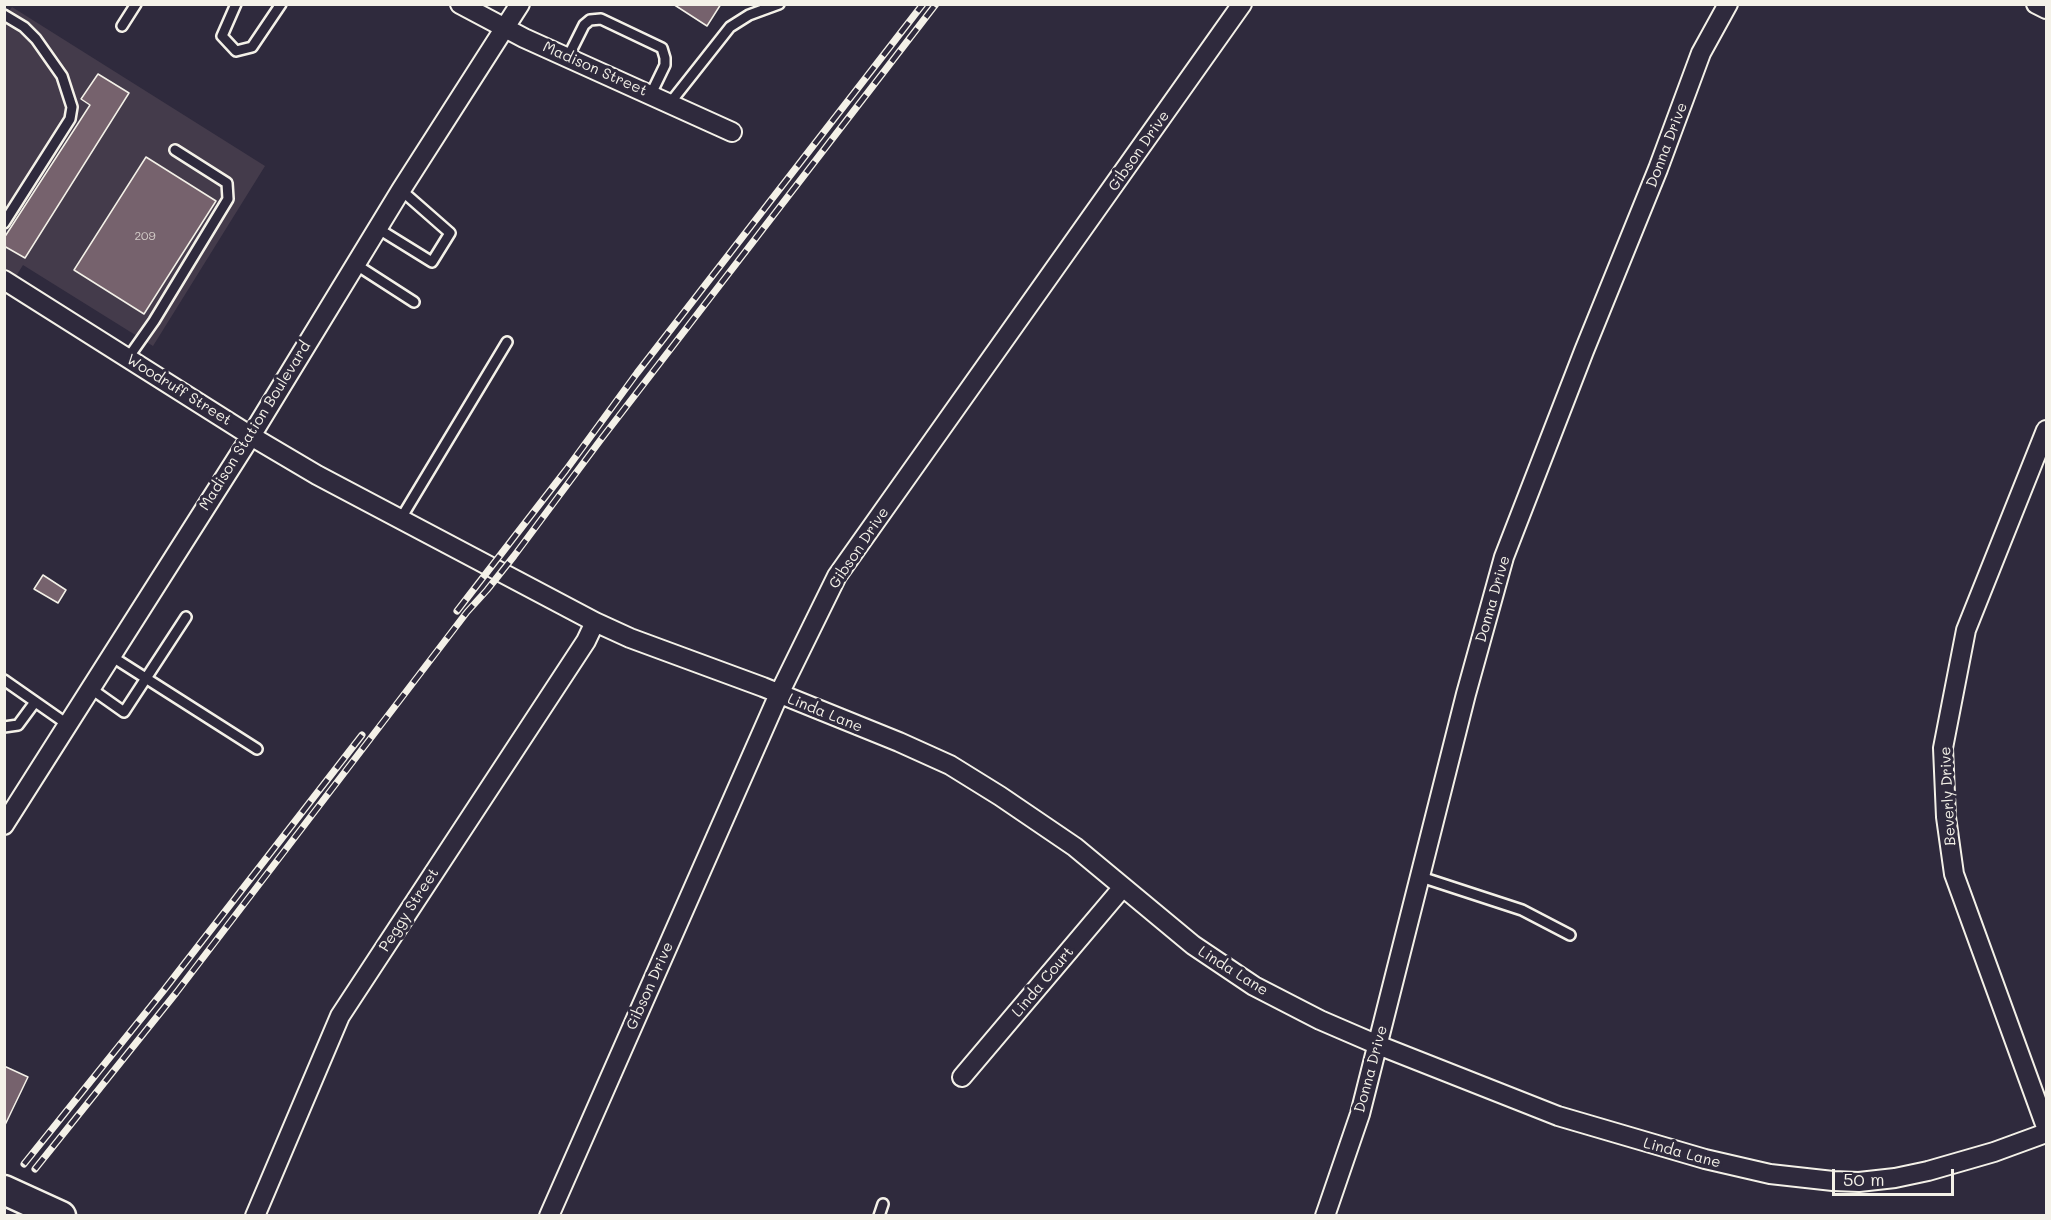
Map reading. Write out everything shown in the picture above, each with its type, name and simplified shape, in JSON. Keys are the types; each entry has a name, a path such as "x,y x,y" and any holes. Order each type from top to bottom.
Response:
{"main road":[{"path":"4,1190 61,1215"}],"street":[{"name":"Madison Street","path":"460,4 505,28 732,132"},
{"name":"Madison Station Boulevard","path":"4,825 251,436 377,228 520,4"},
{"name":"Gibson Drive","path":"549,1215 779,694 837,576 1242,4"},
{"name":"Donna Drive","path":"1325,1215 1360,1114 1466,694 1504,557 1658,169 1701,53 1728,4"},
{"path":"2037,4 2046,9"},
{"name":"Woodruff Street","path":"4,280 251,436 400,520 483,563"},
{"name":"Beverly Drive","path":"2046,430 1966,630 1943,748 1946,817 1954,874 2046,1127"},
{"name":"Linda Lane","path":"483,563 630,638 779,694 950,765 1047,826 1193,945 1254,986 1320,1020 1378,1045 1558,1116 1704,1159 1770,1174 1859,1182 1928,1171 1994,1152 2046,1133"},
{"name":"Peggy Street","path":"255,1215 340,1017 586,641 595,622"},
{"name":"Linda Court","path":"962,1077 1123,887"}],"lane":[{"path":"122,26 136,4"},
{"path":"236,4 222,36 236,51 252,47 281,4"},
{"path":"670,103 730,27 749,15 779,4"},
{"path":"4,15 24,27 36,39 62,76 72,107 70,119 4,223"},
{"path":"568,57 584,25 590,20 600,19 662,48 665,65 651,94"},
{"path":"128,358 154,321 228,200 227,183 175,150"},
{"path":"377,228 432,262 450,232 401,190"},
{"path":"355,264 414,302"},
{"path":"400,520 507,342"},
{"path":"90,688 124,712 186,617"},
{"path":"111,656 257,749"},
{"path":"4,680 67,724"},
{"path":"4,727 18,725 35,702"},
{"path":"1421,877 1522,910 1570,935"},
{"path":"879,1215 883,1204"}],"shaded area":[{"path":"12,7 265,166 153,346 23,265 5,294 4,19"}],"building":[{"path":"673,4 721,4 707,26"},
{"path":"98,74 129,93 25,258 4,246 4,238 90,105 81,99"},
{"path":"146,157 216,201 144,314 74,270"},
{"path":"43,575 66,590 58,603 34,589"},
{"path":"4,1066 28,1077 4,1127"}],"railway":[{"path":"457,611 566,470 637,373 923,4"},
{"path":"35,1169 176,993 467,612 514,556 936,4"},
{"path":"24,1164 164,990 362,735"}]}
